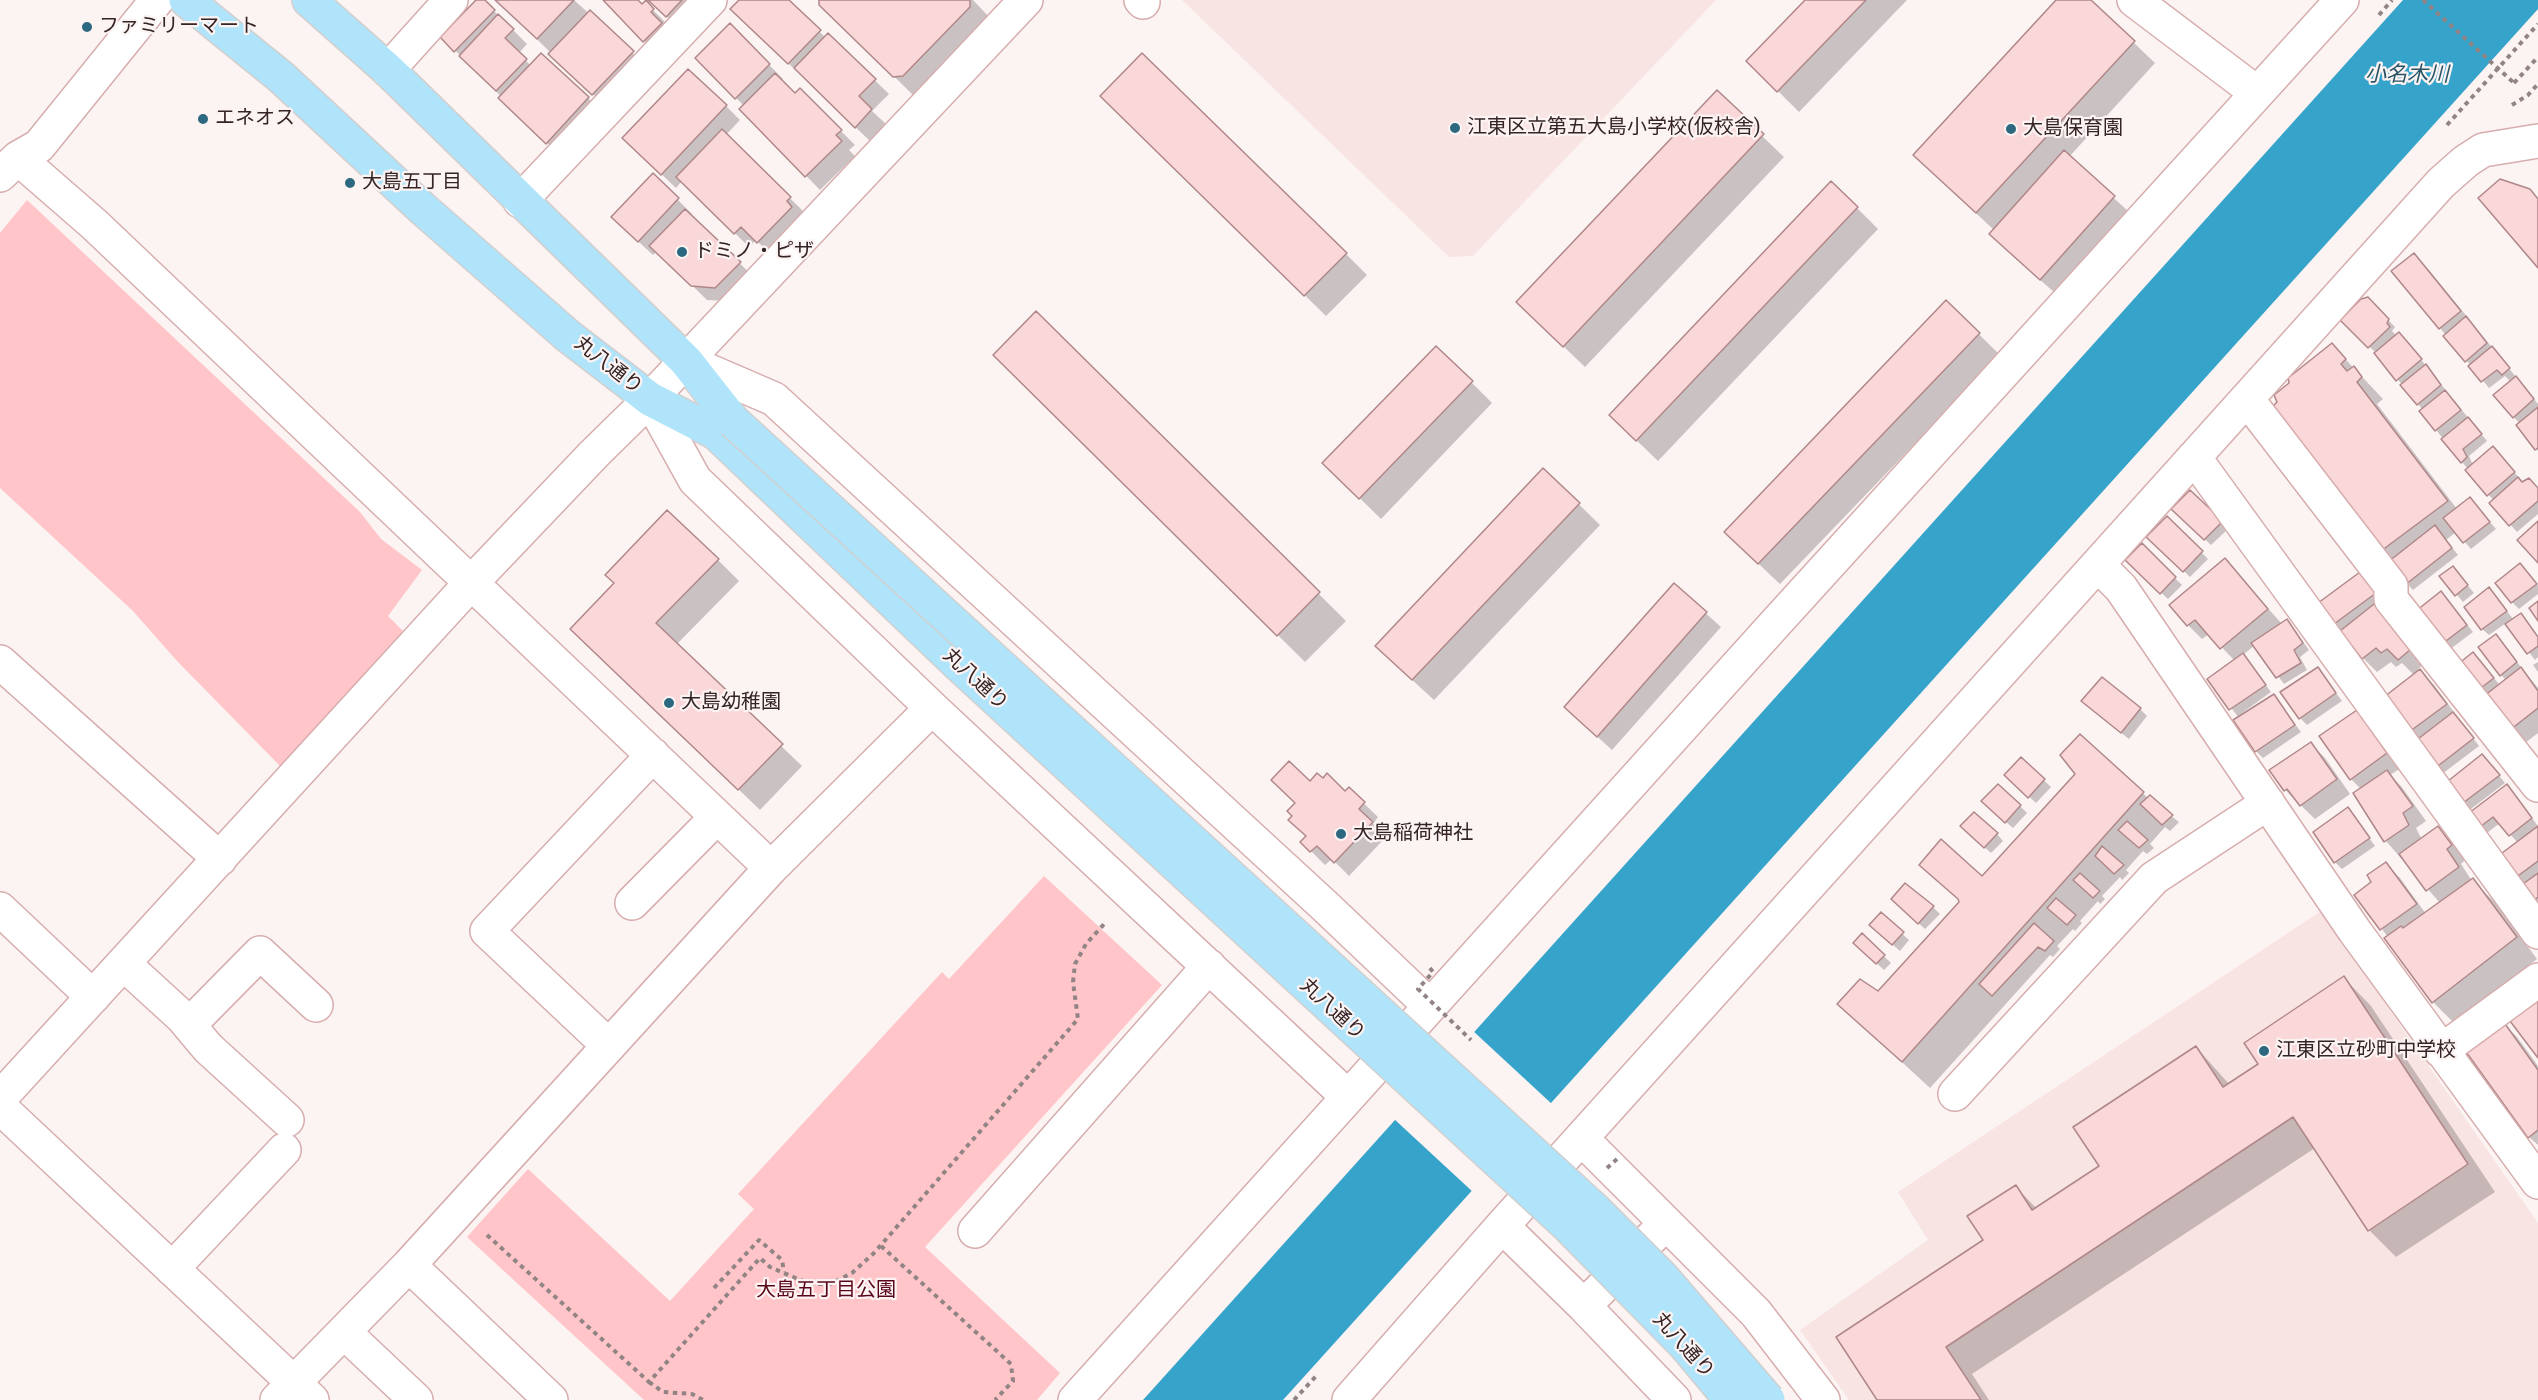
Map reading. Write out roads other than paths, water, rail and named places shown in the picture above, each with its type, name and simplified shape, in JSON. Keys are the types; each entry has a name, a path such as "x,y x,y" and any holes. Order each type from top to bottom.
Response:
{"main road":[{"name":"丸八通り","path":"186,0 281,77 423,209 560,329 650,399 725,427 1594,1209 1663,1278 1768,1400"},
{"name":"丸八通り","path":"309,0 388,70 686,361 725,427 958,664 1566,1224 1686,1345 1731,1400"}],"street":[{"path":"157,0 39,146 9,166 95,225 771,868"},
{"path":"388,70 451,0"},
{"path":"520,201 710,0"},
{"path":"0,1098 472,582 650,399 1026,0"},
{"path":"2134,0 2257,93"},
{"path":"1075,1400 2342,0"},
{"path":"1349,1400 1581,1138 2441,183 2466,161 2483,150 2535,146"},
{"path":"686,361 774,399 1327,908 1430,1006"},
{"path":"650,399 695,480 932,708 1348,1096"},
{"path":"2247,399 2391,586 2391,599 2538,785"},
{"path":"2194,457 2538,932"},
{"path":"2098,565 2121,588 2440,1051 2538,1182"},
{"path":"0,662 220,859"},
{"path":"0,1107 172,1269 294,1394 344,1332 460,1210 771,868 932,708"},
{"path":"609,1046 487,931 653,755"},
{"path":"1955,1094 2154,878 2268,803"},
{"path":"632,903 717,817"},
{"path":"0,909 93,997"},
{"path":"189,1025 260,953 316,1005"},
{"path":"124,964 189,1025 286,1135 172,1269"},
{"path":"975,1231 1209,966"},
{"path":"2440,1051 2538,980"},
{"path":"1581,1138 1756,1312 1822,1400"},
{"path":"1584,1306 1666,1223"},
{"path":"1503,1226 1674,1400"},
{"path":"409,1265 551,1400"},
{"path":"344,1332 416,1400"}],"water":[{"name":"小名木川","path":"2403,0 2538,0 2538,9 1283,1400 1143,1400"}],"place":[{"name":"ファミリーマート","path":"87,27"},
{"name":"エネオス","path":"203,119"},
{"name":"江東区立第五大島小学校(仮校舎)","path":"1455,128"},
{"name":"大島保育園","path":"2011,129"},
{"name":"大島五丁目","path":"350,183"},
{"name":"ドミノ・ピザ","path":"682,252"},
{"name":"大島幼稚園","path":"669,703"},
{"name":"大島稲荷神社","path":"1341,834"},
{"name":"江東区立砂町中学校","path":"2264,1051"}],"park label":[{"name":"大島五丁目公園","path":"826,1291"}]}
